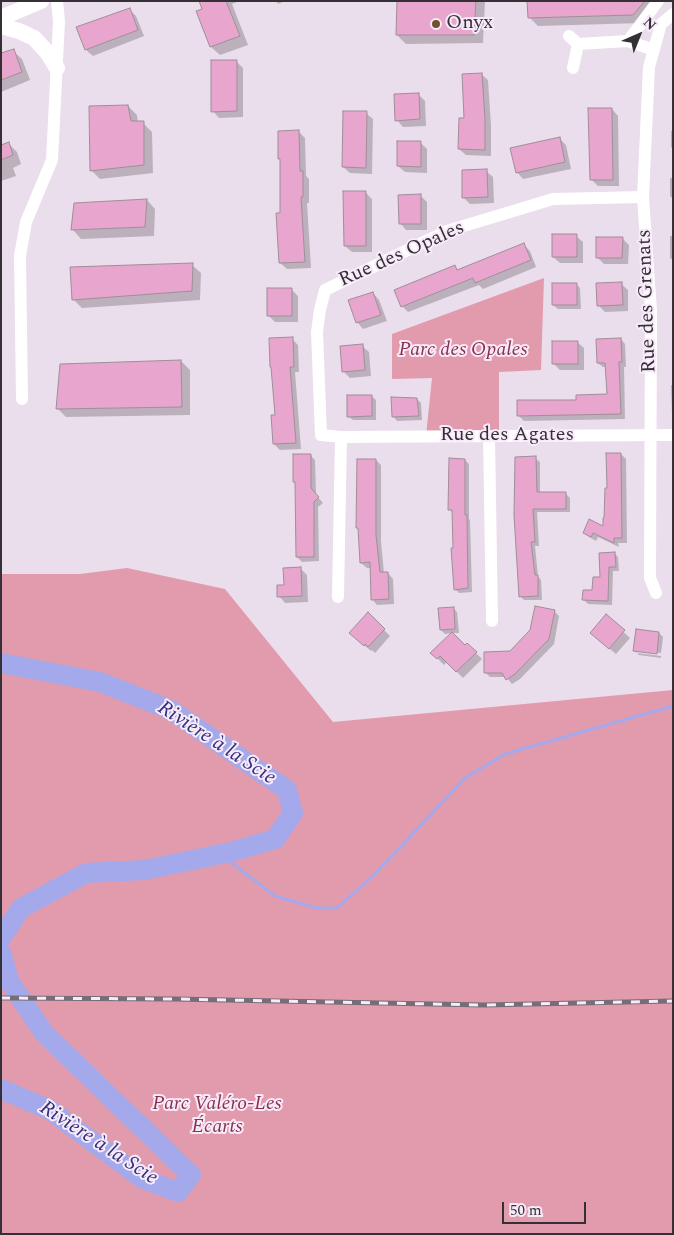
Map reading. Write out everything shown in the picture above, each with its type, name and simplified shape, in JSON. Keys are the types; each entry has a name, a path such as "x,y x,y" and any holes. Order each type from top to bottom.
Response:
{"main road":[{"path":"1,18 41,1"},
{"path":"1,26 19,30 34,38 47,52 57,68"}],"street":[{"path":"22,399 20,256 26,222 52,160 59,21 57,1"},
{"path":"628,41 658,1"},
{"name":"Rue des Grenats","path":"656,593 650,578 651,311 643,197 649,67 661,24 673,14"},
{"path":"573,68 574,40 628,41 654,50"},
{"name":"Rue des Opales","path":"342,437 321,435 317,332 325,290 447,231 553,199 643,197"},
{"name":"Rue des Agates","path":"342,437 673,435"},
{"path":"489,436 492,621"},
{"path":"338,597 342,437"}],"green space":[{"name":"Parc des Opales","path":"544,278 541,370 499,372 499,436 426,436 432,378 392,379 392,334"},
{"name":"Parc Valéro-Les Écarts","path":"127,568 225,589 333,722 673,690 673,1234 1,1234 1,574 80,574"}],"building":[{"path":"199,1 226,1 240,36 210,47 196,11 202,9"},
{"name":"Onyx","path":"397,1 476,1 474,35 396,35"},
{"path":"527,1 645,1 633,15 528,18"},
{"path":"130,8 138,30 85,50 76,27"},
{"path":"14,49 22,72 1,80 1,53"},
{"path":"211,60 237,60 237,111 211,112"},
{"path":"482,73 485,150 458,149 459,118 464,118 462,74"},
{"path":"419,93 420,119 395,121 394,94"},
{"path":"128,105 131,121 144,121 144,165 90,171 89,106"},
{"path":"588,108 612,108 613,180 590,180"},
{"path":"343,111 367,111 366,168 342,167"},
{"path":"299,130 300,171 303,171 303,197 301,197 305,262 279,263 276,213 280,213 278,131"},
{"path":"560,137 565,162 516,173 510,148"},
{"path":"397,141 421,141 421,167 397,166"},
{"path":"9,142 13,155 1,160 1,145"},
{"path":"487,169 488,197 462,198 462,170"},
{"path":"343,191 366,191 366,246 344,246"},
{"path":"421,194 421,224 399,224 398,195"},
{"path":"147,199 145,227 71,230 74,203"},
{"path":"552,234 577,234 577,257 552,257"},
{"path":"596,237 623,237 622,258 596,258"},
{"path":"524,243 531,260 475,283 473,278 401,307 394,290 455,265 457,270"},
{"path":"193,263 192,291 72,300 70,267"},
{"path":"622,282 623,305 597,306 596,283"},
{"path":"552,283 577,283 577,305 552,305"},
{"path":"267,288 292,288 292,316 267,316"},
{"path":"373,292 381,315 356,323 348,300"},
{"path":"293,337 294,367 290,367 296,443 273,444 271,415 275,415 269,338"},
{"path":"621,338 622,362 619,362 621,414 517,416 517,400 576,400 576,395 607,394 605,363 597,363 596,339"},
{"path":"552,341 578,341 578,364 552,364"},
{"path":"363,344 365,370 342,372 340,346"},
{"path":"181,360 182,407 56,409 60,364"},
{"path":"347,395 372,395 372,416 347,417"},
{"path":"391,397 417,398 419,416 392,417"},
{"path":"606,453 621,453 622,538 614,538 614,543 593,533 591,537 583,533 589,519 603,526 605,488 607,488"},
{"path":"293,454 311,454 311,488 319,497 314,502 314,557 296,557"},
{"path":"536,456 537,492 566,492 566,509 533,509 535,542 531,542 535,575 538,575 538,596 519,597 514,515 515,457"},
{"path":"449,458 465,459 468,588 454,590 451,548 453,548 452,510 448,510"},
{"path":"357,459 376,459 376,535 380,572 388,572 389,599 371,600 370,562 360,563 358,528 356,528"},
{"path":"615,552 616,567 609,567 608,601 582,600 583,590 592,590 593,577 600,577 599,553"},
{"path":"301,567 302,596 277,597 277,585 284,585 283,568"},
{"path":"535,606 555,610 549,639 515,674 506,680 502,673 484,673 484,652 510,651 530,630"},
{"path":"454,607 455,629 440,630 438,608"},
{"path":"368,612 385,629 368,647 365,644 364,646 349,633"},
{"path":"606,614 625,630 609,649 590,633"},
{"path":"636,629 659,632 657,654 633,651"},
{"path":"452,632 465,645 467,643 477,652 456,672 440,656 437,659 430,653"}],"waterway":[{"name":"Rivière à la Scie","path":"1,663 100,682 171,710 287,790 293,813 275,839 231,852 144,870 86,873 21,908 1,938"},
{"path":"231,852 233,864 275,896 317,908 337,908 373,876 465,778 505,754 673,706"},
{"name":"Rivière à la Scie","path":"1,952 9,981 44,1033 191,1175 178,1192 143,1179 50,1110 1,1089"}],"railway":[{"path":"1,998 175,999 484,1005 673,1001"}],"place":[{"name":"Onyx","path":"436,24"}]}
